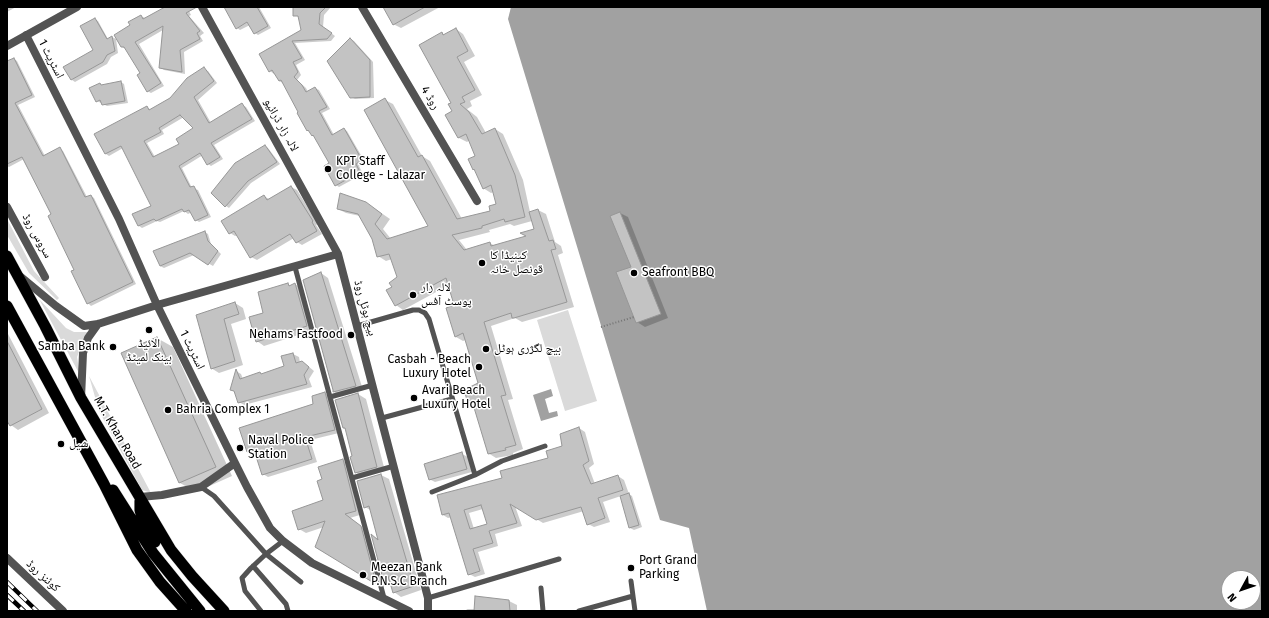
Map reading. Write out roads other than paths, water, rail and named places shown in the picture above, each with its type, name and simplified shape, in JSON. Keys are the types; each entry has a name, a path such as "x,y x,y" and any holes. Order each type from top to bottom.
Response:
{"highway":[{"name":"M.T. Khan Road","path":"7,256 46,326 81,398 171,550 192,576 224,611"},
{"path":"7,306 137,550 160,582 186,611"},
{"path":"92,464 118,497 156,552 200,611"},
{"path":"140,497 140,510 143,522 156,552 207,611"}],"street":[{"name":"لالہ زار ڈرائیو","path":"202,7 338,254"},
{"name":"روڈ 4","path":"362,7 477,201"},
{"path":"7,46 72,8"},
{"name":"اسٹریٹ 1","path":"26,35 119,219 157,305 235,463 270,528 283,541 312,562 408,611"},
{"name":"سروس روڈ","path":"7,207 45,277"},
{"path":"16,272 51,302 84,326 98,324 157,305 338,254"},
{"name":"بیچ ہوٹل روڈ","path":"338,254 428,598 428,611"},
{"path":"81,398 83,353 88,338 98,324"},
{"path":"140,497 162,495 201,487 235,463"},
{"name":"کوئنز روڈ","path":"7,558 63,611"}],"lane":[{"path":"295,267 384,598"},
{"path":"357,326 413,310 420,310 425,313 429,319 475,475"},
{"path":"330,397 373,385"},
{"path":"382,418 452,399"},
{"path":"432,492 475,475 502,461 545,446"},
{"path":"352,478 394,466"},
{"path":"201,487 214,496 266,554 301,582"},
{"path":"261,611 245,591 242,578 266,554 283,541"},
{"path":"428,598 560,559"},
{"path":"253,566 286,604 288,611"},
{"path":"630,581 635,611"},
{"path":"541,588 543,611"},
{"path":"579,611 633,596"}],"railway":[{"path":"7,582 37,611"},
{"path":"7,595 24,611"}],"place":[{"name":"KPT Staff College - Lalazar","path":"328,169"},
{"name":"کینیڈا کا قونصل خانہ","path":"482,263"},
{"name":"Seafront BBQ","path":"634,273"},
{"name":"لالہ زار پوسٹ آفس","path":"413,295"},
{"name":"الائیڈ بینک لمیٹڈ","path":"149,330"},
{"name":"Nehams Fastfood","path":"351,335"},
{"name":"Samba Bank","path":"113,347"},
{"name":"بیچ لگژری ہوٹل","path":"486,349"},
{"name":"Casbah - Beach Luxury Hotel","path":"479,367"},
{"name":"Avari Beach Luxury Hotel","path":"414,398"},
{"name":"Bahria Complex 1","path":"168,410"},
{"name":"شیل","path":"61,444"},
{"name":"Naval Police Station","path":"240,448"},
{"name":"Port Grand Parking","path":"631,568"},
{"name":"Meezan Bank P.N.S.C Branch","path":"363,575"}]}
